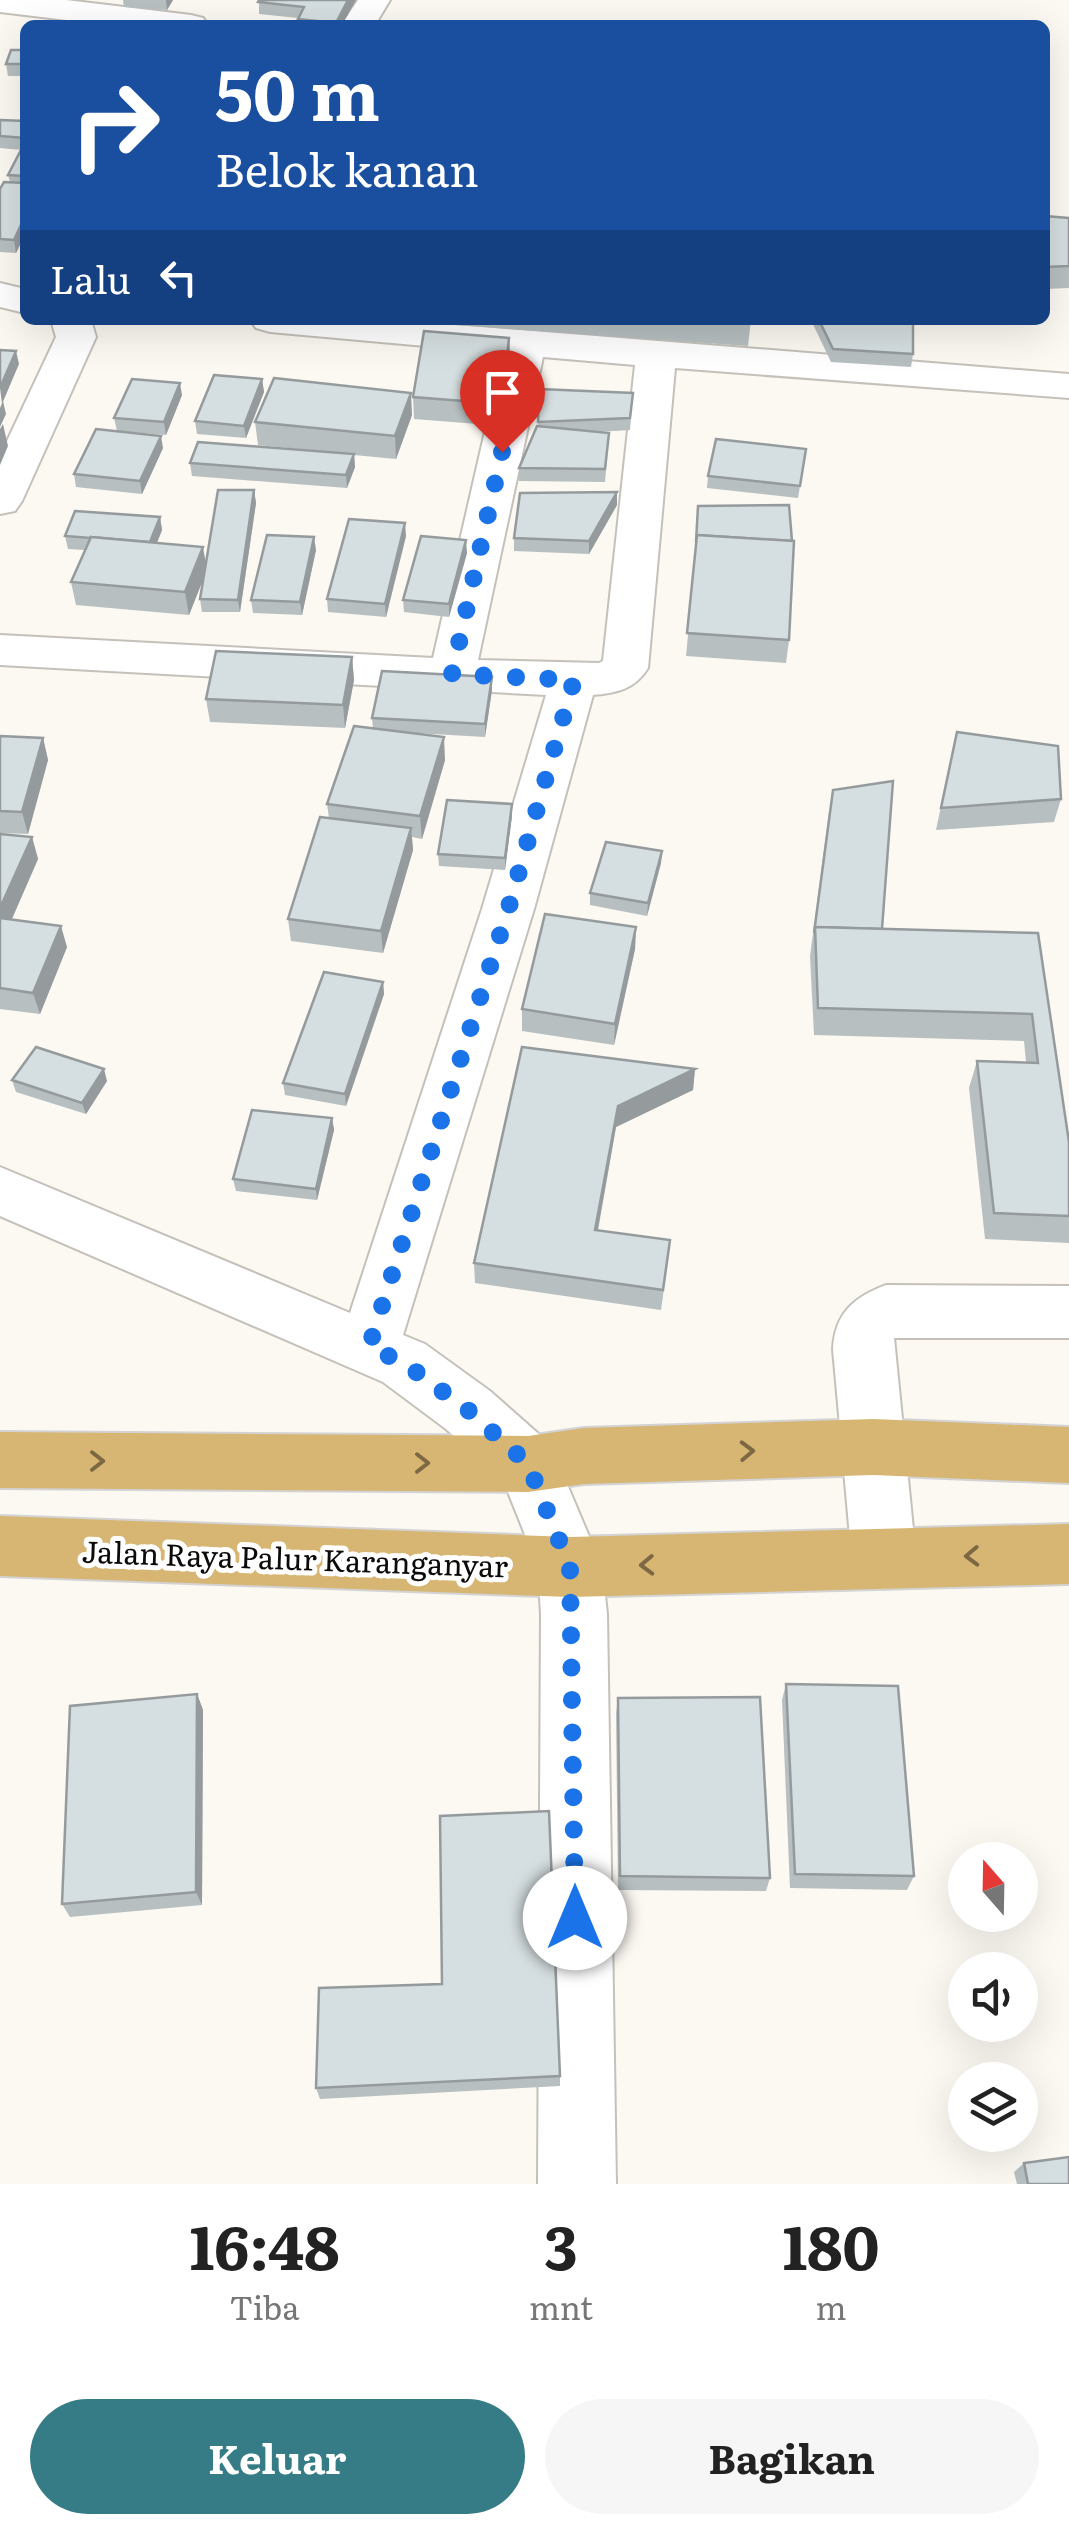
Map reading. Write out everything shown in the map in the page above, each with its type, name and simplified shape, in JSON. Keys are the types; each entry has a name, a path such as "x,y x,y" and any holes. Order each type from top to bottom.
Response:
{"main road":[{"path":"0,1460 528,1464 584,1456 873,1447 1069,1455"},
{"name":"Jalan Raya Palur Karanganyar","path":"0,1546 570,1567 1069,1554"}],"street":[{"path":"0,2 149,20"},
{"path":"0,500 76,337 72,325"},
{"path":"331,325 656,356 1069,386"},
{"path":"452,674 526,341"},
{"path":"0,650 574,680 610,678 626,668 656,356"},
{"path":"369,1347 508,910 574,680"},
{"path":"0,1191 404,1363 468,1410 528,1464 570,1567 574,1614 576,2184"},
{"path":"884,1559 863,1349 863,1331 870,1319 886,1311 1069,1312"}],"building":[{"path":"348,0 338,20 298,19 304,7 258,2"},
{"path":"11,50 20,50 20,64 6,64"},
{"path":"0,120 20,121 20,138 0,136"},
{"path":"20,152 20,176 8,175"},
{"path":"4,182 20,183 20,227 14,240 0,239 0,189"},
{"path":"1050,216 1069,218 1069,266 1050,267"},
{"path":"821,325 913,325 913,354 833,349"},
{"path":"424,331 509,338 502,404 413,397"},
{"path":"0,350 16,351 0,388"},
{"path":"214,375 262,379 244,426 195,421"},
{"path":"274,378 411,393 395,436 255,422"},
{"path":"132,379 180,383 164,422 114,418"},
{"path":"539,389 633,393 630,418 538,422"},
{"path":"537,426 609,433 605,469 519,468"},
{"path":"96,429 161,436 140,481 74,474"},
{"path":"716,439 806,449 800,486 708,476"},
{"path":"198,442 354,454 346,475 190,463"},
{"path":"218,490 254,490 238,600 200,599"},
{"path":"617,492 589,541 514,538 520,493"},
{"path":"789,505 792,541 697,535 696,542 698,506"},
{"path":"75,511 160,517 150,542 65,536"},
{"path":"349,519 405,523 385,604 327,599"},
{"path":"267,535 314,537 300,602 251,600"},
{"path":"697,535 794,541 789,640 687,633"},
{"path":"421,536 466,540 449,604 403,600"},
{"path":"91,537 203,547 185,592 71,582"},
{"path":"216,651 352,657 343,705 206,699"},
{"path":"382,671 492,677 485,724 372,718"},
{"path":"354,726 444,737 420,816 327,804"},
{"path":"957,732 1058,746 1061,799 941,808"},
{"path":"0,736 43,738 22,812 0,811"},
{"path":"893,781 882,929 815,927 814,933 833,790"},
{"path":"447,800 512,804 505,858 438,854"},
{"path":"320,817 411,828 381,931 288,919"},
{"path":"0,834 32,837 0,908"},
{"path":"606,842 662,851 648,903 590,893"},
{"path":"545,914 636,927 615,1024 522,1009"},
{"path":"0,918 61,926 33,993 0,988"},
{"path":"815,927 1038,933 1069,1142 1069,1216 994,1213 977,1061 1038,1063 1032,1014 818,1008"},
{"path":"324,972 383,982 345,1094 283,1083"},
{"path":"36,1047 104,1069 82,1103 12,1080"},
{"path":"522,1047 695,1069 618,1106 595,1230 670,1240 663,1290 474,1263"},
{"path":"252,1110 332,1118 316,1189 233,1179"},
{"path":"786,1684 898,1686 914,1876 795,1874"},
{"path":"197,1694 196,1892 62,1904 70,1706"},
{"path":"760,1697 770,1878 620,1876 618,1698"},
{"path":"549,1811 560,2076 316,2088 319,1988 442,1984 440,1816"},
{"path":"1069,2157 1069,2184 1028,2184 1024,2163"}],"route":[{"path":"502,452 452,674 574,680 508,910 369,1347 404,1363 468,1410 528,1464 570,1567 574,1614 575,1918"}]}
